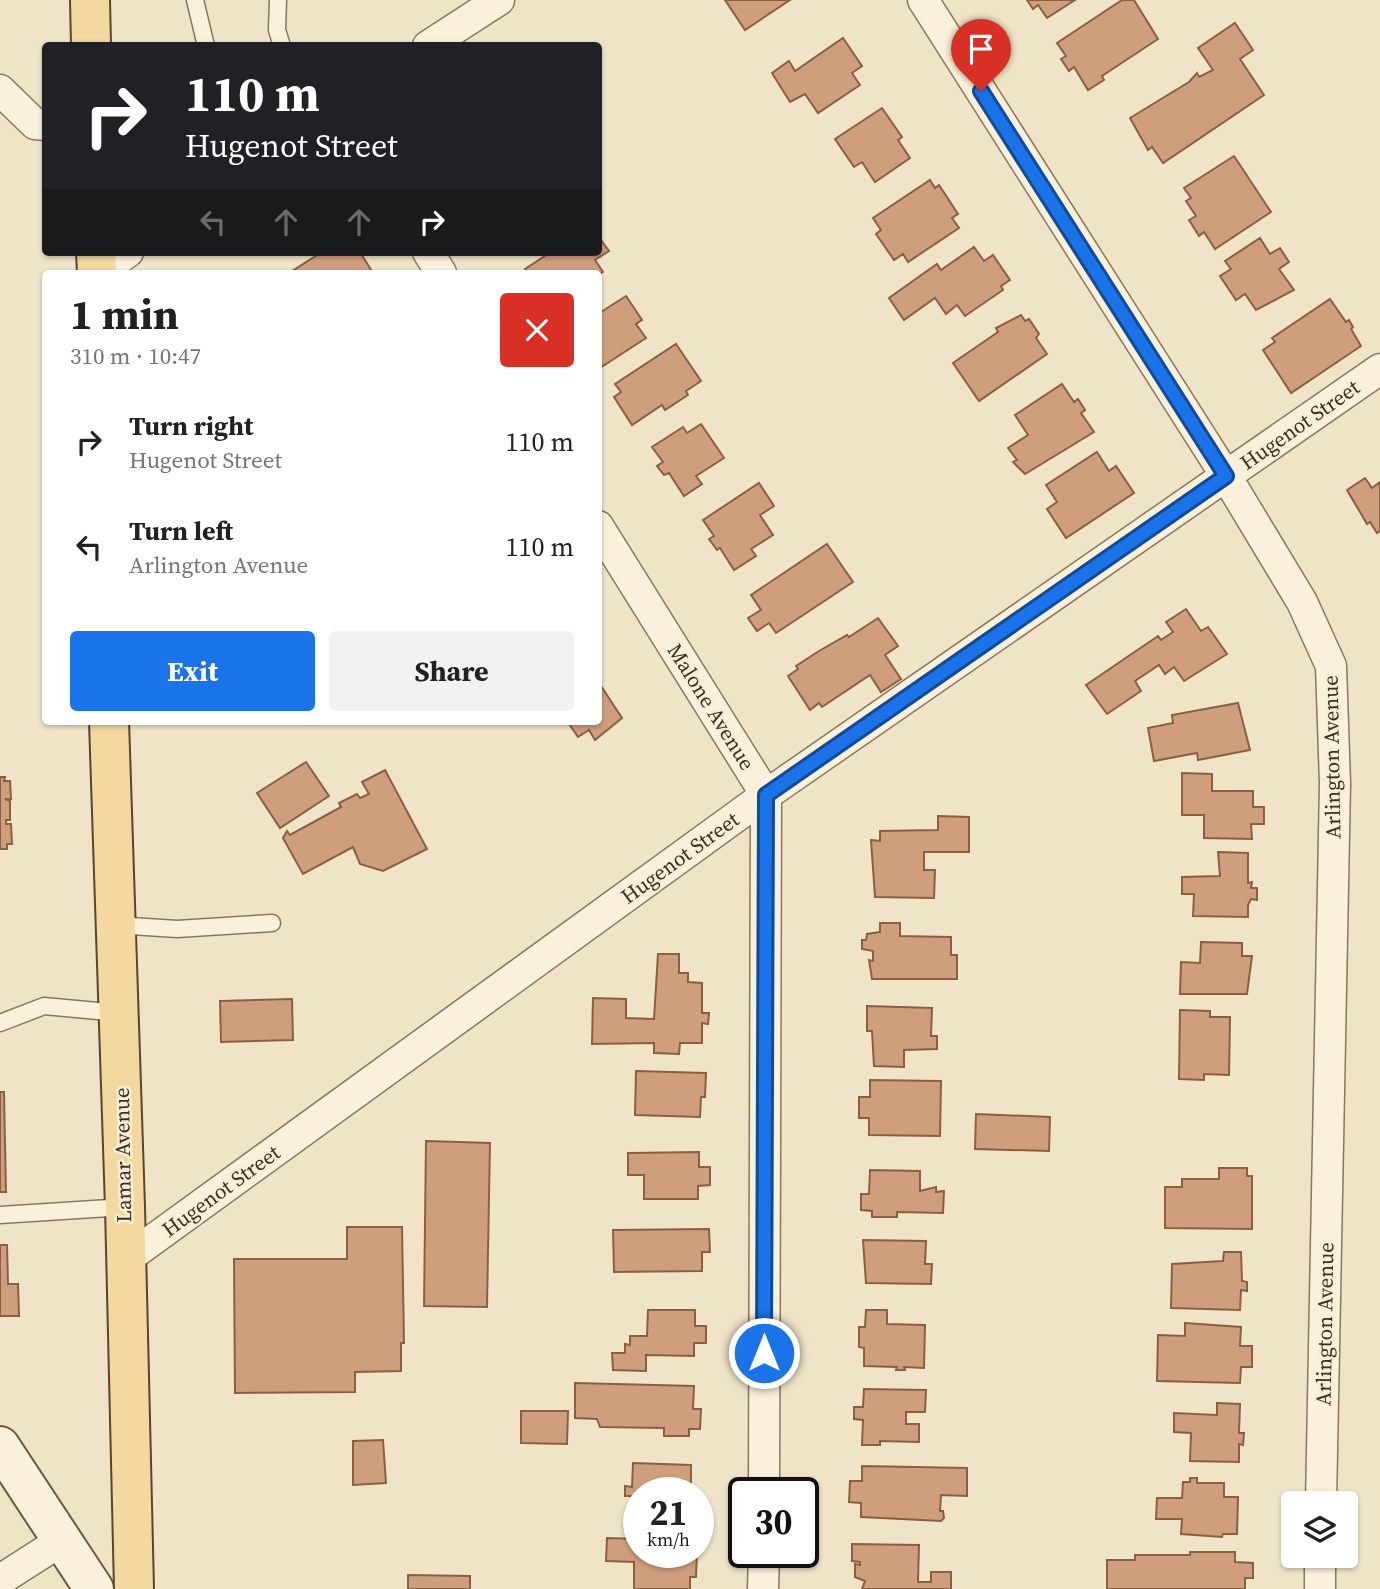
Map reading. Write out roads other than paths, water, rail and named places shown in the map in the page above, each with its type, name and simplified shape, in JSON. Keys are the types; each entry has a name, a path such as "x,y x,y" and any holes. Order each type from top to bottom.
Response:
{"main road":[{"path":"90,0 91,42"},
{"name":"Lamar Avenue","path":"109,725 134,1589"},
{"path":"0,1446 94,1589"}],"street":[{"path":"434,42 499,0"},
{"name":"Arlington Avenue","path":"923,0 1226,476 1302,602 1331,666 1335,783 1321,1491"},
{"path":"0,90 35,124 42,125"},
{"path":"102,270 122,256"},
{"name":"Hugenot Street","path":"125,1260 766,795 1380,369"},
{"name":"Malone Avenue","path":"602,532 766,795"},
{"path":"764,1477 766,795"},
{"path":"0,1580 61,1541"},
{"path":"763,1589 764,1568"},
{"path":"1320,1568 1320,1589"}],"lane":[{"path":"195,0 205,42"},
{"path":"278,0 278,42"},
{"path":"115,925 177,929 272,923"},
{"path":"0,1023 44,1006 119,1013"},
{"path":"0,1215 125,1207"}]}
